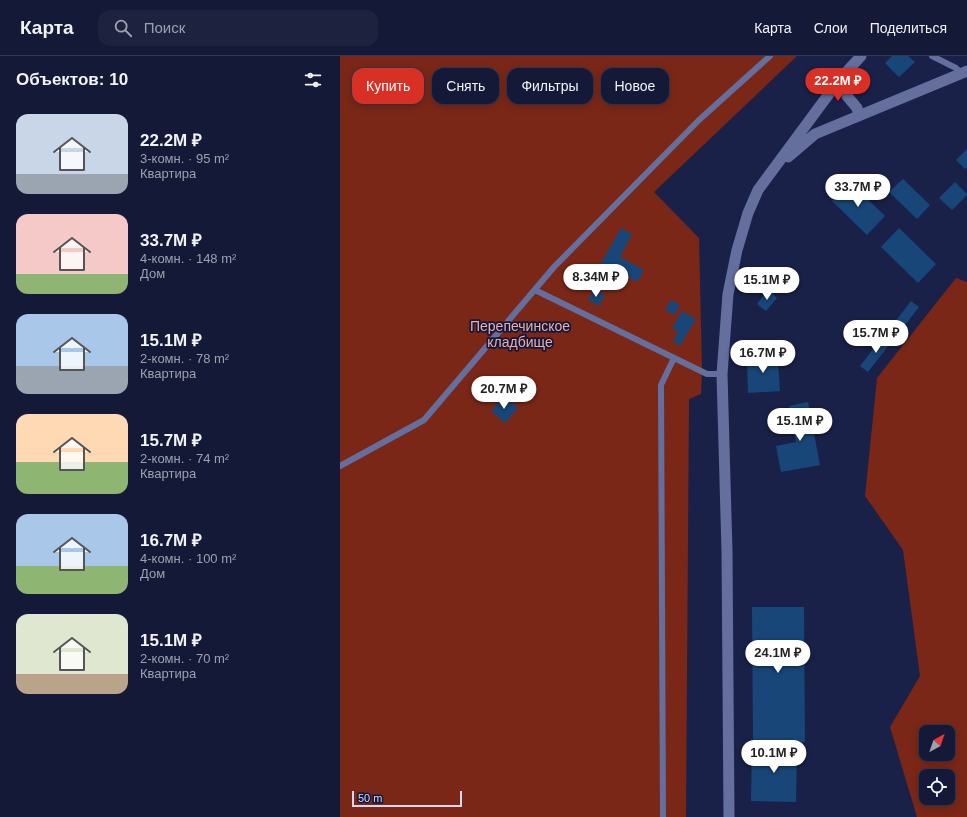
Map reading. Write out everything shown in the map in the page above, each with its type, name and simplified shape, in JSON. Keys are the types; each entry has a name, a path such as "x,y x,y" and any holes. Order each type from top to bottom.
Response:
{"street":[{"path":"728,817 727,551 722,374 728,294 748,213 758,190 840,79 861,56"},
{"path":"773,170 815,134 964,72"},
{"path":"840,79 848,96 857,108 859,116"}],"lane":[{"path":"340,466 424,420 554,267 699,120 770,56"},
{"path":"932,56 964,72"},
{"path":"535,290 707,374 722,374"},
{"path":"663,817 661,385 674,358"}],"green space":[{"name":"Перепечинское кладбище","path":"340,56 797,56 654,192 699,238 702,371 701,394 689,399 686,817 340,817"},
{"path":"956,278 967,282 967,817 917,817 890,727 920,676 903,550 865,496 877,378"}],"building":[{"path":"892,56 908,56 915,62 899,77 885,63"},
{"path":"967,149 967,167 965,169 956,160"},
{"path":"903,179 930,205 917,219 889,192"},
{"path":"850,182 885,216 867,235 832,201"},
{"path":"955,182 967,195 952,210 939,198"},
{"path":"621,228 632,234 620,257 644,270 637,282 601,263"},
{"path":"899,228 936,264 918,283 881,247"},
{"path":"594,289 605,295 599,306 588,300"},
{"path":"768,290 777,298 766,311 757,304"},
{"path":"671,300 680,305 674,315 665,310"},
{"path":"911,301 919,307 895,338 887,332"},
{"path":"682,311 696,319 680,346 673,341 678,332 672,328"},
{"path":"884,335 892,341 868,372 860,366"},
{"path":"771,353 772,362 778,361 780,391 748,393 747,363 754,362 754,354"},
{"path":"504,396 518,408 505,423 491,411"},
{"path":"808,402 820,465 781,472 776,446 796,442 789,406"},
{"path":"752,607 804,607 805,742 753,742"},
{"path":"752,746 797,747 796,802 751,801"}]}
